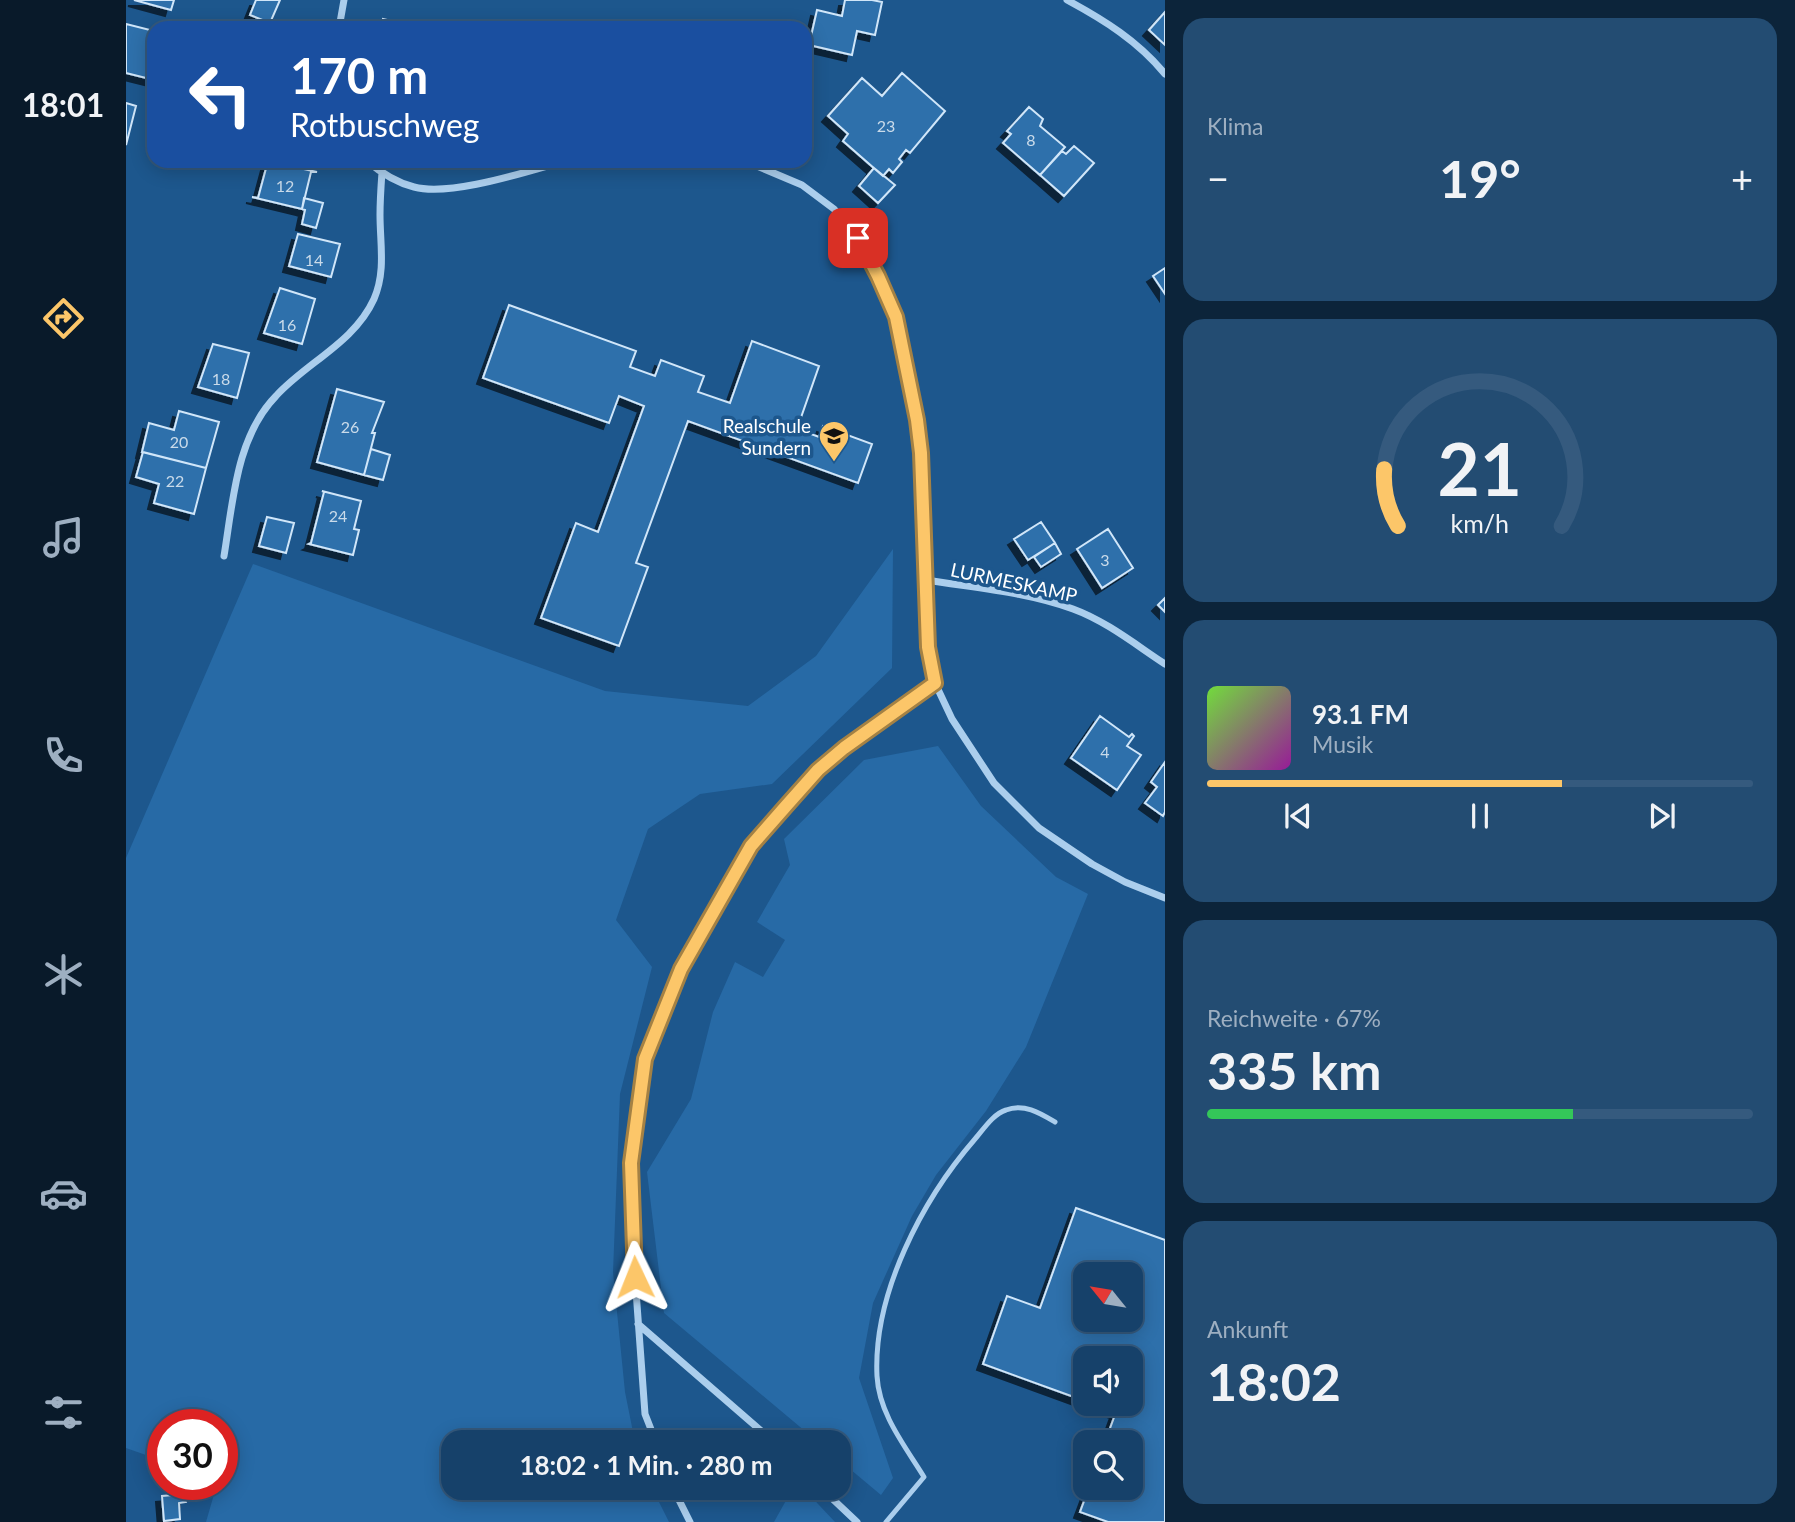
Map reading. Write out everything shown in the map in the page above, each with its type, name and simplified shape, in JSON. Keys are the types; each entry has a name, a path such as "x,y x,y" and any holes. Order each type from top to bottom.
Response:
{"street":[{"path":"340,21 344,0"},
{"path":"1067,0 1118,30 1165,74"},
{"path":"376,168 415,187 442,189 516,176 542,168"},
{"path":"762,168 802,185 834,209 858,238 889,299 902,343 921,453 928,647 935,683 952,719 976,758 1011,803 1039,828 1083,859 1125,882 1165,898"},
{"path":"224,556 238,476 245,449 257,422 274,397 352,332 373,302 382,262 382,172"},
{"name":"LURMESKAMP","path":"926,580 1007,593 1074,610 1094,619 1165,664"},
{"path":"651,1430 645,1414 637,1323 631,1163 645,1059 681,969 751,846 818,770 844,748 935,683"},
{"path":"637,1323 761,1430"},
{"path":"679,1500 690,1522"},
{"path":"834,1500 857,1522"}],"lane":[{"path":"886,1522 924,1477 887,1417 877,1378 879,1342 887,1299 918,1222 946,1177 991,1120 1005,1110 1021,1108 1035,1110 1055,1122"}],"shaded area":[{"path":"893,549 892,668 772,784 700,794 648,829 616,920 652,967 620,1094 613,1272 625,1392 633,1430 441,1430 441,1500 658,1500 669,1522 206,1522 212,1500 238,1500 238,1409 147,1409 147,1455 126,1448 126,858 253,564 605,691 748,706 816,656"},
{"path":"938,746 981,806 1056,877 1088,894 1026,1047 986,1111 936,1175 912,1216 873,1303 859,1378 893,1478 881,1495 851,1470 851,1430 804,1430 664,1313 647,1172 691,1099 713,1012 735,962 763,977 785,940 757,922 790,865 784,839 864,760"},
{"path":"786,1500 814,1500 835,1522 774,1522"}],"building":[{"path":"134,0 174,0 171,10"},
{"path":"256,0 280,0 271,21 250,15"},
{"path":"845,0 882,2 875,35 857,31 852,55 812,46 817,10 842,16"},
{"path":"1165,12 1165,45 1149,30"},
{"path":"126,24 147,29 147,78 126,73"},
{"path":"902,73 945,111 910,153 906,150 899,159 902,162 893,173 889,169 883,176 843,141 848,134 828,116 862,78 882,96"},
{"path":"126,103 136,106 126,145"},
{"path":"1029,107 1043,119 1040,126 1065,147 1040,175 1003,143 1011,134 1007,131"},
{"path":"1074,146 1094,163 1064,196 1040,175 1062,151 1066,154"},
{"path":"266,168 299,168 317,172 311,172 302,209 252,197 258,198"},
{"path":"874,168 895,185 878,203 859,186"},
{"path":"304,198 323,203 316,228 302,224"},
{"path":"298,234 340,244 331,277 289,266"},
{"path":"1165,268 1165,294 1153,276"},
{"path":"280,288 315,299 302,344 264,333"},
{"name":"Realschule Sundern","path":"509,305 636,351 630,367 655,376 661,360 704,376 698,392 730,403 752,341 819,366 797,429 819,437 823,426 872,444 858,483 688,421 636,563 648,567 619,646 541,618 576,523 598,532 644,406 619,396 609,423 483,378"},
{"path":"213,344 249,353 237,398 198,387"},
{"path":"337,389 384,402 372,433 375,433 364,475 317,462"},
{"path":"179,411 219,422 206,468 142,452 149,423 174,430"},
{"path":"371,449 390,455 383,480 364,475"},
{"path":"143,452 206,468 194,514 154,503 159,484 136,477"},
{"path":"322,491 361,501 354,529 359,530 353,555 309,544 324,492"},
{"path":"267,517 294,523 286,553 259,546"},
{"path":"1041,522 1055,543 1028,560 1014,539"},
{"path":"1108,529 1133,568 1102,588 1077,549"},
{"path":"1055,543 1061,554 1041,567 1034,557"},
{"path":"1165,598 1165,612 1158,605"},
{"path":"1100,716 1129,737 1132,734 1134,736 1127,746 1141,755 1117,790 1071,758"},
{"path":"1165,762 1163,816 1145,803 1157,787 1151,782"},
{"path":"1076,1208 1165,1240 1165,1522 1108,1522 1080,1512 1084,1500 1143,1500 1143,1430 1109,1430 1115,1416 1143,1416 1143,1346 1073,1346 1073,1397 983,1364 1007,1296 1040,1308"},
{"path":"162,1500 186,1500 179,1503 180,1519 164,1521"}],"place":[{"name":"Realschule Sundern","path":"834,463"}],"route":[{"path":"635,1277 631,1163 645,1059 681,969 751,846 786,806 818,770 844,748 935,683 928,647 921,453 917,420 896,317 858,238"}]}
